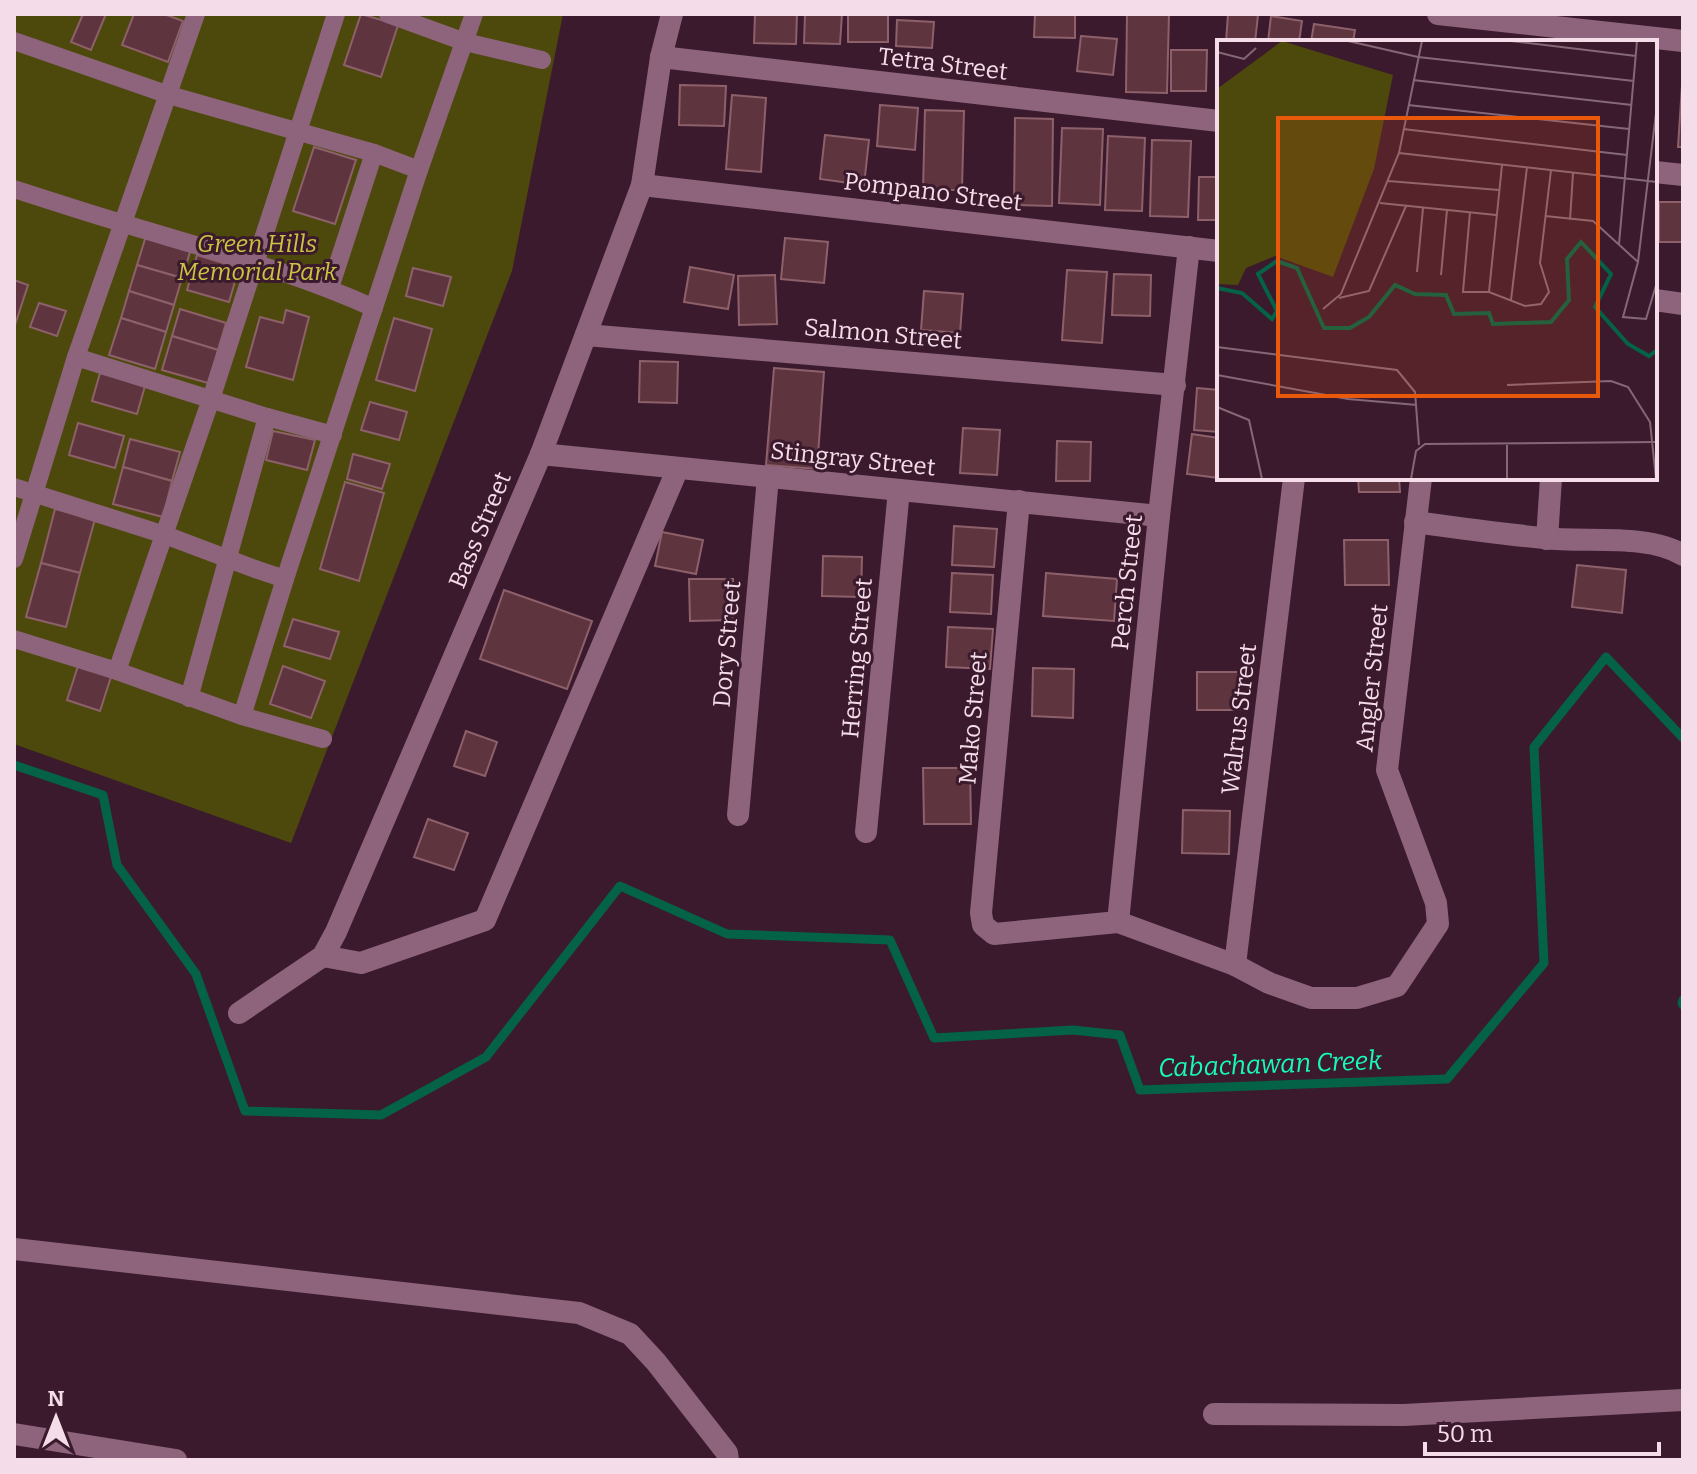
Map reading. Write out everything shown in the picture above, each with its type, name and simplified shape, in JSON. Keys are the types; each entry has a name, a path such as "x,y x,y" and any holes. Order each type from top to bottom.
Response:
{"street":[{"name":"Bass Street","path":"239,1013 323,956 336,932 541,454 642,185 661,57 672,14"},
{"path":"1438,14 1683,41"},
{"name":"Tetra Street","path":"661,57 1217,121"},
{"path":"1657,172 1683,175"},
{"name":"Pompano Street","path":"642,185 1217,251"},
{"name":"Perch Street","path":"1118,922 1189,247"},
{"path":"1657,300 1683,304"},
{"name":"Salmon Street","path":"586,335 1175,385"},
{"name":"Stingray Street","path":"541,454 1159,516"},
{"path":"323,956 361,963 485,920 678,468"},
{"name":"Dory Street","path":"738,815 768,477"},
{"name":"Walrus Street","path":"1235,965 1294,480"},
{"name":"Angler Street","path":"1235,965 1269,983 1311,998 1357,998 1397,986 1438,924 1436,903 1387,770 1421,480"},
{"path":"1547,539 1551,480"},
{"name":"Herring Street","path":"866,832 899,490"},
{"name":"Mako Street","path":"1019,501 981,913 983,925 994,934 1118,922"},
{"path":"1415,522 1547,539 1644,542 1673,549 1683,555"},
{"path":"1118,922 1235,965"},
{"path":"14,1249 579,1313 630,1334 693,1408 727,1453 728,1460"},
{"path":"1214,1414 1404,1415 1683,1400"},
{"path":"14,1434 176,1460"}],"lane":[{"path":"14,559 76,357 196,14"},
{"path":"117,671 211,399 336,14"},
{"path":"388,14 465,42 542,60"},
{"path":"242,716 419,170 474,14"},
{"path":"14,41 169,95 374,153 419,170"},
{"path":"330,288 374,153"},
{"path":"14,189 255,262 330,288 374,308"},
{"path":"76,357 333,435"},
{"path":"189,698 267,417"},
{"path":"14,487 165,535 285,579"},
{"path":"14,639 117,671 242,716 323,739"}],"green space":[{"name":"Green Hills Memorial Park","path":"14,14 563,14 512,271 291,843 14,744"}],"building":[{"path":"83,14 106,14 91,50 71,42"},
{"path":"134,14 164,14 183,21 168,62 122,45"},
{"path":"361,14 398,25 381,77 344,65"},
{"path":"755,14 797,14 796,44 754,43"},
{"path":"805,14 842,14 840,44 804,43"},
{"path":"848,14 888,14 888,42 848,42"},
{"path":"1035,14 1075,14 1075,38 1034,37"},
{"path":"1127,14 1169,14 1167,93 1126,92"},
{"path":"1228,14 1258,15 1255,40 1226,40"},
{"path":"1271,16 1302,21 1299,40 1268,40"},
{"path":"897,20 934,22 932,48 896,46"},
{"path":"1314,24 1355,30 1353,40 1311,40"},
{"path":"1081,36 1117,39 1113,75 1077,71"},
{"path":"1171,50 1207,50 1206,91 1171,91"},
{"path":"1683,70 1683,147 1678,147"},
{"path":"680,85 726,86 724,126 679,125"},
{"path":"732,95 766,98 761,172 726,169"},
{"path":"880,105 918,108 915,150 877,146"},
{"path":"925,110 964,111 962,190 923,190"},
{"path":"1015,118 1053,119 1052,206 1014,205"},
{"path":"1062,128 1103,129 1100,205 1059,203"},
{"path":"825,135 869,140 864,185 820,179"},
{"path":"1108,136 1145,138 1142,211 1105,210"},
{"path":"1152,140 1191,141 1188,217 1150,216"},
{"path":"314,147 356,160 335,224 293,211"},
{"path":"1199,177 1217,177 1217,220 1198,220"},
{"path":"1659,202 1683,202 1683,242 1659,242"},
{"path":"146,236 191,249 182,278 137,265"},
{"path":"785,238 828,242 824,283 781,279"},
{"path":"197,255 239,268 229,302 187,290"},
{"path":"137,265 182,278 174,305 129,291"},
{"path":"690,267 734,275 728,309 684,302"},
{"path":"413,268 451,277 443,306 406,296"},
{"path":"1067,270 1107,272 1102,343 1062,340"},
{"path":"1114,274 1151,275 1150,316 1112,315"},
{"path":"775,275 777,324 739,325 738,276"},
{"path":"14,280 28,285 14,328"},
{"path":"129,291 174,305 166,332 121,318"},
{"path":"924,291 963,294 960,333 921,330"},
{"path":"39,303 66,311 57,336 30,327"},
{"path":"180,309 226,323 218,350 172,336"},
{"path":"286,310 309,317 293,380 246,367 260,317 283,323"},
{"path":"121,318 166,332 155,369 109,355"},
{"path":"394,318 432,329 415,391 376,380"},
{"path":"172,336 218,350 208,383 162,370"},
{"path":"640,361 678,362 677,403 639,402"},
{"path":"774,368 824,372 817,469 766,465"},
{"path":"100,373 145,386 137,414 92,401"},
{"path":"1197,388 1217,390 1217,432 1194,430"},
{"path":"370,402 407,412 399,440 361,430"},
{"path":"78,423 124,436 115,468 69,455"},
{"path":"963,428 1000,430 997,475 960,473"},
{"path":"273,431 315,440 307,470 266,460"},
{"path":"1192,434 1217,438 1217,478 1187,474"},
{"path":"130,439 180,452 172,481 123,467"},
{"path":"1057,441 1091,442 1090,481 1056,481"},
{"path":"353,454 390,464 382,489 347,479"},
{"path":"123,467 172,481 163,517 113,504"},
{"path":"1358,480 1399,480 1400,492 1359,492"},
{"path":"345,482 384,493 359,581 320,569"},
{"path":"55,509 95,519 80,573 41,563"},
{"path":"954,526 997,529 994,567 952,565"},
{"path":"662,532 703,540 696,574 655,566"},
{"path":"1344,540 1388,540 1389,585 1345,585"},
{"path":"823,556 862,557 861,597 822,596"},
{"path":"41,563 80,573 66,627 26,617"},
{"path":"1577,565 1626,570 1622,613 1572,607"},
{"path":"952,573 993,575 991,614 950,612"},
{"path":"1046,573 1117,579 1114,621 1043,616"},
{"path":"689,579 733,579 733,620 690,621"},
{"path":"504,590 592,621 567,689 480,659"},
{"path":"293,619 339,632 330,659 284,646"},
{"path":"948,627 993,629 990,669 946,667"},
{"path":"78,666 111,677 100,711 67,700"},
{"path":"283,666 325,681 311,718 270,704"},
{"path":"1033,668 1074,669 1073,718 1032,716"},
{"path":"1197,672 1240,672 1240,710 1197,710"},
{"path":"466,731 497,742 485,776 454,766"},
{"path":"923,768 970,768 971,824 924,824"},
{"path":"1183,810 1230,811 1229,854 1182,853"},
{"path":"428,819 468,833 454,870 414,857"}],"waterway":[{"name":"Cabachawan Creek","path":"14,765 103,795 117,865 196,974 245,1111 381,1115 486,1057 620,886 727,934 890,940 934,1038 1073,1030 1120,1035 1140,1090 1447,1079 1544,963 1534,747 1606,657 1683,738"},
{"name":"Cabachawan Creek","path":"1683,1000 1683,1005"}]}
